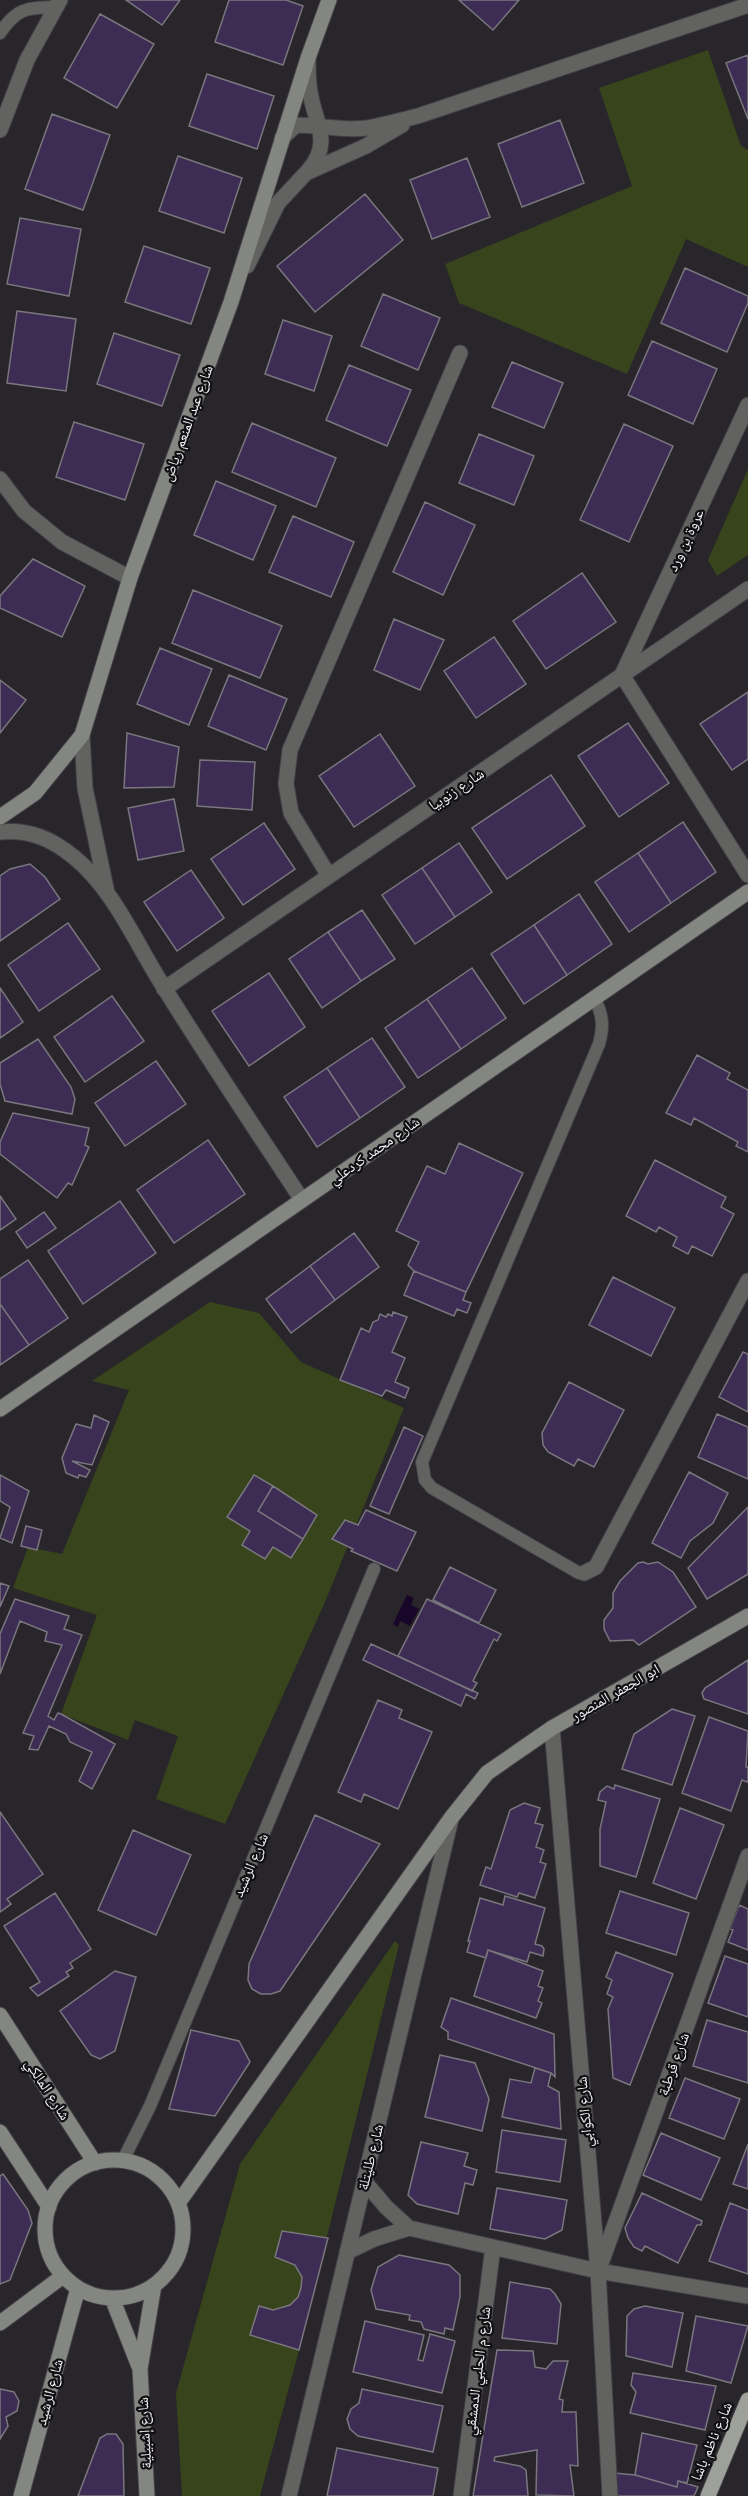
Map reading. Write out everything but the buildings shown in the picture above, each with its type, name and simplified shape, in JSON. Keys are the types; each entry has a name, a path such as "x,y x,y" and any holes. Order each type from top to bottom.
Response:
{"main road":[{"name":"شارع عبد المنعم رياض","path":"0,817 35,792 82,735 130,578 231,302 282,138 329,0"},
{"name":"شارع محمد كردعلي","path":"0,1409 748,892"},
{"name":"ابو الجعفر المنصور","path":"178,2202 452,1818 487,1773 552,1728 748,1616"},
{"name":"شارع المالكي","path":"0,2015 95,2163"},
{"path":"0,2132 49,2207"},
{"path":"123,2160 141,2165 157,2175 169,2187 178,2202 183,2236 178,2255 168,2272 154,2285 134,2295 112,2298 94,2296 78,2288 63,2276 52,2261 46,2243 45,2225 49,2207 59,2187 75,2172 95,2163 123,2160"},
{"path":"0,2323 63,2276"},
{"path":"140,2369 154,2285"},
{"name":"شارع الرشيد","path":"21,2496 78,2288"},
{"path":"112,2298 140,2369"},
{"name":"شارع إشبيلية","path":"140,2369 147,2496"},
{"name":"شارع ناظم باشا","path":"708,2496 748,2400"}],"street":[{"path":"1,124 27,60 57,3"},
{"path":"282,138 296,125 320,128 366,128 418,116 748,4"},
{"path":"231,302 278,203 316,162 320,151 322,140 310,93 308,58"},
{"path":"306,173 366,146 418,116"},
{"path":"329,876 291,813 286,784 290,750 460,353"},
{"name":"عروة بن ورد","path":"622,675 748,405"},
{"path":"0,479 24,511 62,542 130,578"},
{"name":"شارع زنوبيا","path":"164,989 748,589"},
{"path":"622,675 748,875"},
{"path":"82,735 85,788 108,896"},
{"path":"0,832 17,831 46,838 76,859 108,896 164,989 302,1200"},
{"path":"585,1573 591,1571 599,1561 748,1281"},
{"name":"شارع الكوابي","path":"552,1728 598,2271 610,2496"},
{"name":"شارع طليتلة","path":"289,2496 452,1818"},
{"name":"شارع قرطبة","path":"598,2271 748,1856"},
{"path":"364,2181 386,2207 409,2228 598,2271 748,2296"},
{"path":"347,2252 409,2228"},
{"name":"شارع م الحلبي الدمشقي","path":"461,2496 492,2247"}],"lane":[{"path":"0,33 8,21 20,11 57,3"},
{"path":"585,1573 579,1572 432,1488 425,1480 422,1462 599,1044 603,1026 602,1017 594,998"},
{"name":"شارع الرشيد","path":"123,2160 154,2095 374,1569"}],"green space":[{"path":"708,50 741,146 748,150 748,267 686,239 627,374 459,303 445,264 632,186 599,88"},
{"path":"748,469 748,555 717,576 708,560"},
{"path":"210,1302 259,1313 301,1362 404,1408 325,1602 225,1824 156,1799 178,1736 135,1720 128,1740 61,1714 97,1615 13,1588 28,1547 62,1554 129,1390 92,1381"},
{"path":"395,1941 399,1945 299,2350 260,2496 182,2496 176,2393 240,2164"}],"shaded area":[{"path":"407,1595 414,1598 411,1605 419,1609 410,1626 400,1621 398,1627 393,1624"}]}
